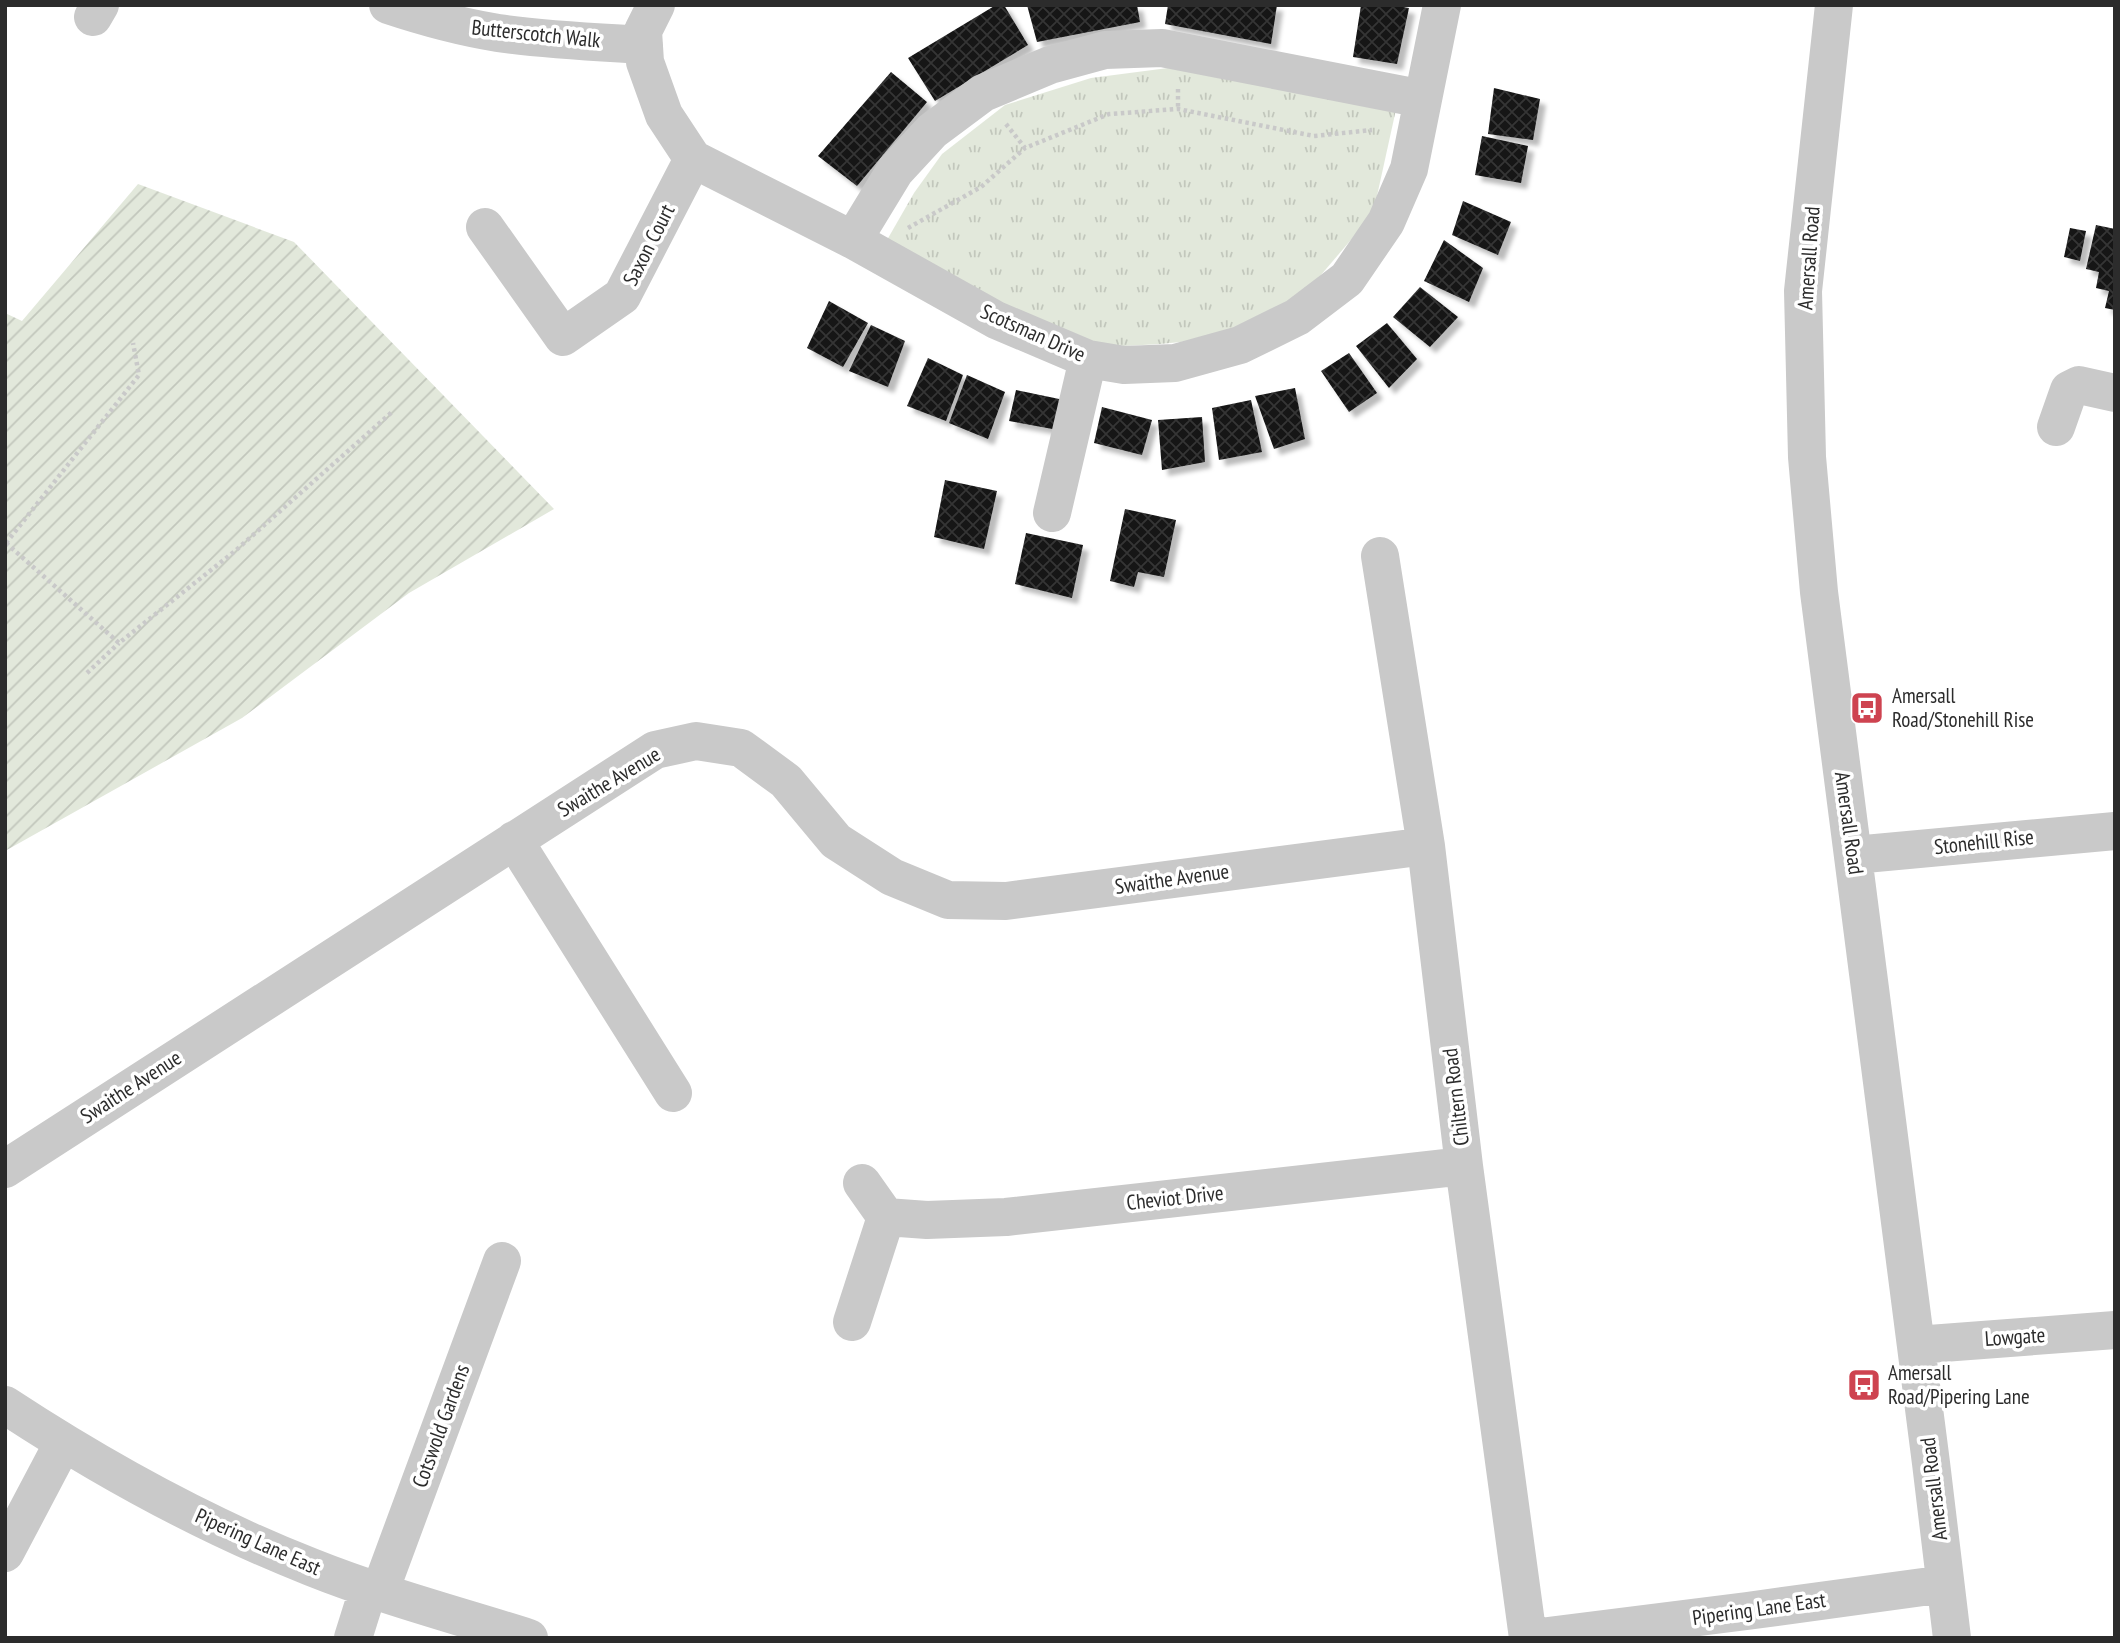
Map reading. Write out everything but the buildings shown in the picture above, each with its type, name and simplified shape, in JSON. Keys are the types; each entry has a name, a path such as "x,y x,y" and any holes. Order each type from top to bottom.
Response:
{"street":[{"name":"Butterscotch Walk","path":"388,5 432,19 500,33 644,45"},
{"name":"Scotsman Drive","path":"656,5 643,31 645,62 664,115 693,159 862,244 996,320 1088,359 1124,365 1175,363 1240,345 1297,317 1347,279 1385,222 1409,169 1442,5"},
{"name":"Amersall Road","path":"1834,5 1804,291 1807,457 1819,592 1952,1638"},
{"path":"862,244 895,171 932,131 983,93 1050,65 1105,50 1162,48 1420,111"},
{"name":"Saxon Court","path":"485,227 563,337 622,296 693,159"},
{"path":"1052,513 1088,359"},
{"path":"2056,427 2069,390 2079,385 2115,393"},
{"name":"Chiltern Road","path":"1380,556 1426,845 1464,1166 1530,1638"},
{"name":"Swaithe Avenue","path":"5,1169 655,750 696,741 740,748 786,781 836,841 892,877 948,900 1006,901 1426,845"},
{"name":"Stonehill Rise","path":"1854,855 2115,831"},
{"path":"514,840 673,1093"},
{"name":"Cheviot Drive","path":"886,1217 927,1220 1006,1217 1464,1166"},
{"path":"852,1322 886,1217 862,1183"},
{"name":"Cotswold Gardens","path":"353,1638 502,1261"},
{"name":"Lowgate","path":"1916,1345 2115,1329"},
{"name":"Pipering Lane East","path":"5,1405 63,1443 197,1516 311,1567 529,1638"},
{"path":"5,1553 63,1443"},
{"name":"Pipering Lane East","path":"1530,1638 1945,1584"}],"path":[{"path":"862,244 981,187 1025,149 1109,114 1178,109 1314,136 1420,111"},
{"path":"120,643 6,543 139,375 132,343"},
{"path":"86,673 235,551 392,412"}],"green space":[{"path":"1168,68 1397,105 1373,214 1303,296 1221,338 1107,347 960,286 887,240 914,193 942,154 1005,105 1091,78"},
{"path":"138,184 294,242 554,509 409,593 242,718 5,851 5,313 22,321"}],"place":[{"name":"Amersall Road/Stonehill Rise","path":"1867,708"},
{"name":"Amersall Road/Pipering Lane","path":"1864,1385"}]}
